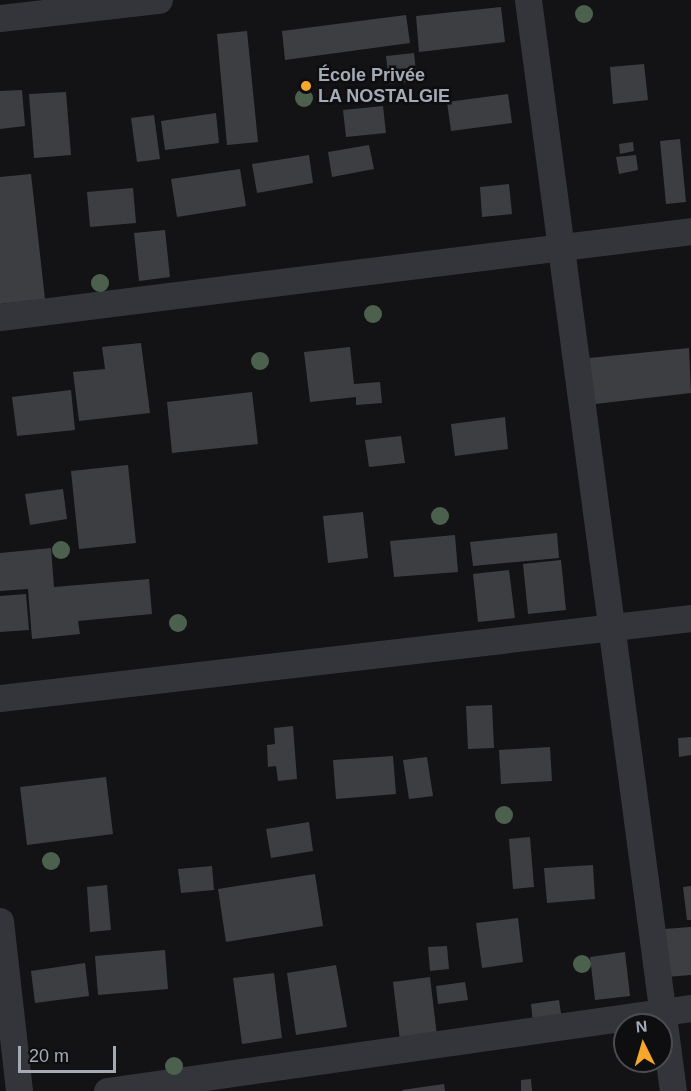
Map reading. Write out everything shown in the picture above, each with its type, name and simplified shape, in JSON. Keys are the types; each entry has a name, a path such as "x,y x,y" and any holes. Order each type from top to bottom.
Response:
{"street":[{"path":"0,18 159,0"},
{"path":"528,0 660,1011 673,1091"},
{"path":"0,317 691,231"},
{"path":"0,698 691,618"},
{"path":"0,921 19,1091"},
{"path":"107,1091 691,1008"}],"building":[{"path":"501,7 505,42 419,52 416,16"},
{"path":"406,15 410,43 285,60 282,31"},
{"path":"247,31 258,142 227,145 217,34"},
{"path":"414,53 417,81 389,84 386,56"},
{"path":"644,64 648,100 613,104 610,67"},
{"path":"22,90 25,126 0,129 0,91"},
{"path":"66,92 71,155 34,158 29,94"},
{"path":"508,94 512,123 451,131 447,102"},
{"path":"383,106 386,133 346,137 343,110"},
{"path":"216,113 219,143 165,150 161,121"},
{"path":"154,115 160,159 137,162 131,118"},
{"path":"680,139 686,202 666,204 660,141"},
{"path":"633,142 634,151 620,154 619,144"},
{"path":"369,145 374,169 332,177 328,152"},
{"path":"309,155 313,183 257,193 252,164"},
{"path":"636,155 638,170 619,174 616,157"},
{"path":"240,169 246,206 177,217 171,179"},
{"path":"31,174 45,299 0,304 0,177"},
{"path":"509,184 512,214 482,217 480,187"},
{"path":"133,188 136,223 90,227 87,192"},
{"path":"165,230 170,277 139,281 134,233"},
{"path":"141,343 150,413 79,421 73,372 105,369 102,347"},
{"path":"350,347 354,384 380,382 382,403 356,405 356,397 310,402 304,352"},
{"path":"689,348 691,393 595,404 589,358"},
{"path":"71,390 75,430 17,436 12,397"},
{"path":"252,392 258,444 172,453 167,402"},
{"path":"505,417 508,449 455,456 451,424"},
{"path":"401,436 405,463 369,467 365,440"},
{"path":"128,465 136,543 79,549 71,471"},
{"path":"63,489 67,519 30,525 25,494"},
{"path":"363,512 368,558 328,563 323,516"},
{"path":"557,533 559,558 473,566 470,542"},
{"path":"455,535 458,572 394,577 390,541"},
{"path":"51,548 54,587 149,579 152,614 78,621 80,634 32,639 28,589 0,591 0,553"},
{"path":"561,560 566,610 528,614 523,564"},
{"path":"509,570 515,618 478,622 473,574"},
{"path":"26,594 29,630 0,632 0,596"},
{"path":"492,705 494,748 468,749 466,706"},
{"path":"293,726 297,779 278,781 276,766 268,767 267,745 275,744 274,728"},
{"path":"691,737 691,755 679,757 678,738"},
{"path":"550,747 552,781 501,784 499,750"},
{"path":"393,756 396,794 336,799 333,760"},
{"path":"427,757 433,796 409,799 403,760"},
{"path":"106,777 113,834 27,845 20,787"},
{"path":"309,822 313,851 271,858 266,829"},
{"path":"530,837 534,887 513,889 509,839"},
{"path":"593,865 595,899 547,903 544,868"},
{"path":"212,866 214,890 181,893 178,869"},
{"path":"315,874 323,926 226,942 218,889"},
{"path":"107,885 111,930 90,932 87,887"},
{"path":"691,886 691,920 687,920 683,887"},
{"path":"518,918 523,962 482,968 476,923"},
{"path":"691,927 691,975 667,977 664,929"},
{"path":"447,946 449,969 430,971 428,947"},
{"path":"165,950 168,989 98,995 95,956"},
{"path":"625,952 630,996 595,1000 590,957"},
{"path":"85,963 89,996 35,1003 31,971"},
{"path":"336,965 347,1027 296,1035 287,973"},
{"path":"274,973 282,1038 242,1044 233,978"},
{"path":"430,977 437,1036 400,1040 393,982"},
{"path":"465,982 468,1000 438,1004 436,986"},
{"path":"559,1000 562,1020 533,1023 531,1004"},
{"path":"531,1079 532,1091 521,1091 521,1080"},
{"path":"444,1084 445,1091 402,1090"}],"place":[{"name":"École Privée LA NOSTALGIE","path":"306,86"}]}
